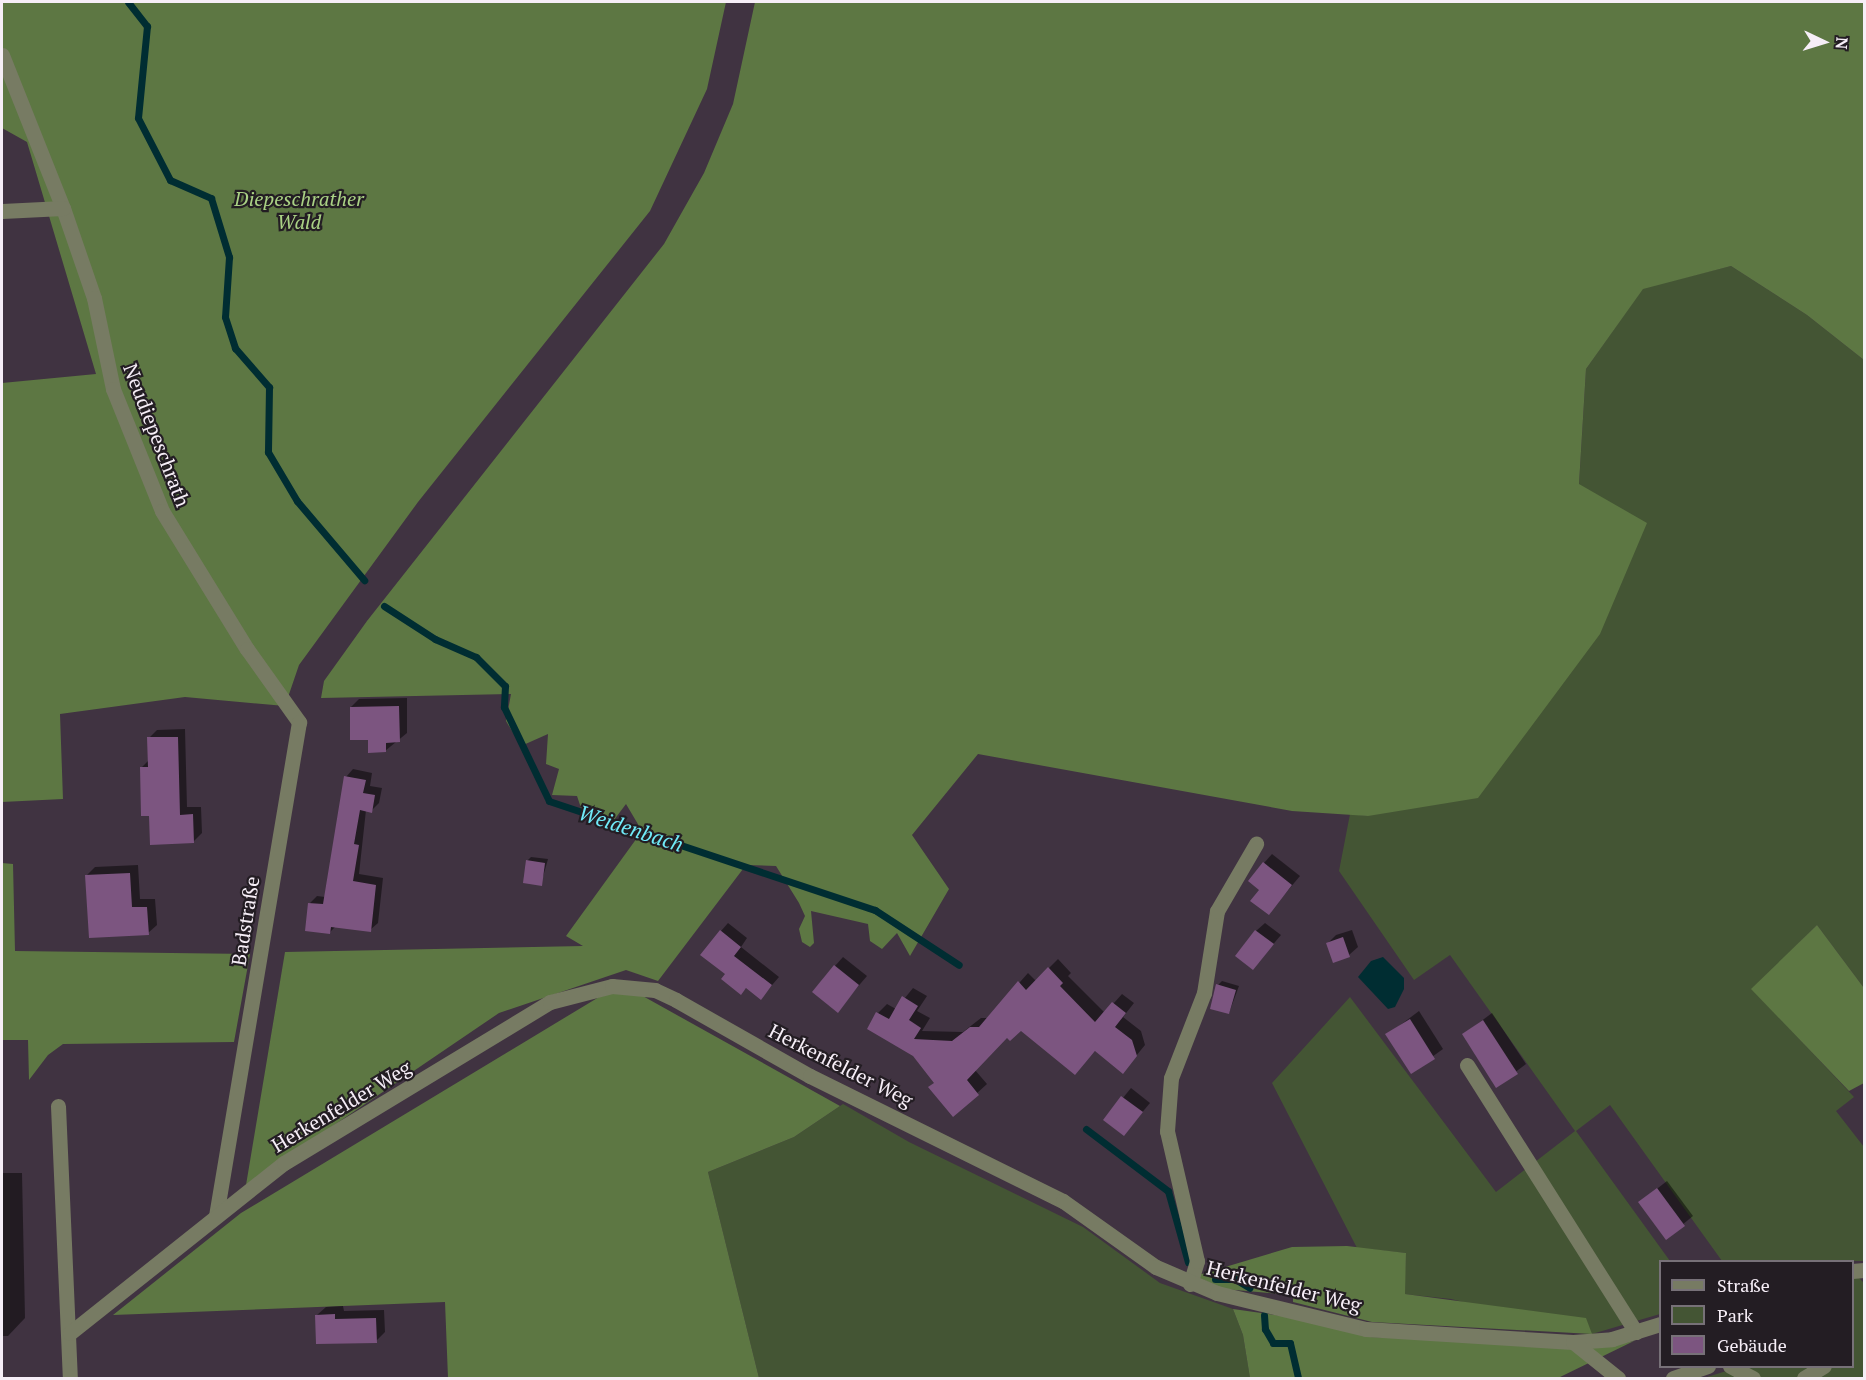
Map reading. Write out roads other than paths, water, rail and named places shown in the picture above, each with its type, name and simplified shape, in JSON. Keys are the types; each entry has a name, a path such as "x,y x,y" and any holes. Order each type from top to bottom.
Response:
{"street":[{"name":"Neudiepeschrath","path":"2,56 63,208 93,298 113,389 162,512 247,649"},
{"path":"2,211 63,208"},
{"name":"Badstraße","path":"216,1216 299,722 247,649"},
{"path":"1190,1284 1197,1261 1167,1131 1171,1078 1204,993 1217,911 1256,844"},
{"name":"Herkenfelder Weg","path":"70,1333 284,1163 362,1113 446,1069 550,1002 612,986 632,986 676,1000 810,1076 1063,1201 1156,1267 1190,1284 1366,1329 1573,1342 1612,1339 1659,1324"},
{"path":"1467,1065 1636,1332"},
{"path":"58,1106 64,1288 70,1333 70,1378"},
{"path":"1573,1342 1618,1378"},
{"path":"1673,1378 1702,1368"},
{"path":"1734,1368 1753,1378"},
{"path":"1804,1378 1821,1368"}],"waterway":[{"name":"Weidenbach","path":"128,2 147,26 138,118 170,180 211,198 229,257 225,317 235,348 269,387 268,452 297,501 364,580"},
{"name":"Weidenbach","path":"384,606 435,639 476,657 505,686 504,707 549,801 875,910 959,965"},
{"name":"Weidenbach","path":"1086,1129 1168,1191 1188,1262"},
{"name":"Weidenbach","path":"1215,1279 1235,1279 1250,1288"},
{"name":"Weidenbach","path":"1264,1315 1265,1329 1273,1343 1290,1343 1298,1378"}],"park label":[{"name":"Diepeschrather Wald","path":"299,210"}]}
